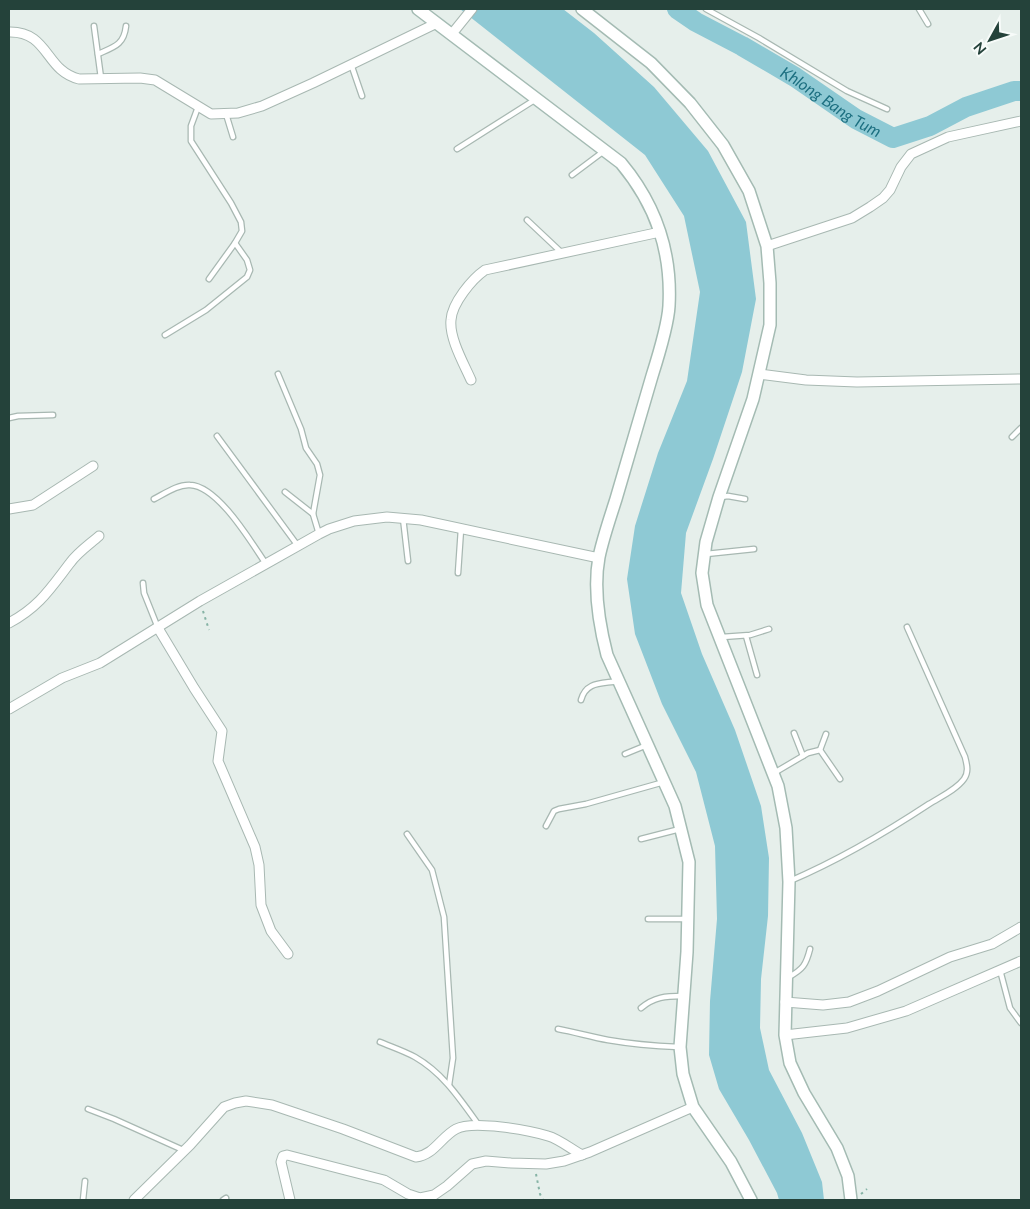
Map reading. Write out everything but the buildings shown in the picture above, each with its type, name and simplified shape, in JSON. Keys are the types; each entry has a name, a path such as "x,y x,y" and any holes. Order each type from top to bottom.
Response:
{"street":[{"path":"418,9 621,163 637,182 650,204 660,232 669,266 669,309 655,365 599,558 596,593 607,655 675,806 689,862 688,919 680,1047 683,1074 692,1107 731,1162 751,1200"},
{"path":"451,35 472,9"},
{"path":"582,9 652,63 690,103 723,145 750,190 767,246 770,283 770,325 753,399 719,497 706,542 702,573 707,605 778,786 786,828 789,882 785,1035 790,1063 804,1092 837,1148 848,1176 852,1200"},
{"path":"9,32 20,32 34,38 62,72 70,77 79,79 140,78 155,80 211,114 226,114 238,113 262,106 437,24"},
{"path":"767,246 852,218 870,207 883,198 890,190 901,166 911,154 948,137 1021,121"},
{"path":"471,380 452,334 450,320 462,293 475,277 485,270 660,232"},
{"path":"759,374 806,380 857,382 1021,379"},
{"path":"9,509 33,505 93,466"},
{"path":"9,710 62,678 100,663 200,601 319,534 354,521 387,517 421,520 599,558"},
{"path":"9,623 24,615 50,591 71,561 99,536"},
{"path":"158,628 222,730 218,761 255,847 259,865 261,905 271,930 288,954"},
{"path":"785,1002 823,1005 849,1002 878,992 950,957 992,944 1021,927"},
{"path":"785,1035 847,1028 906,1011 1021,961"},
{"path":"134,1200 184,1151 224,1107 246,1101 272,1105 343,1129 416,1157 424,1156 447,1134 462,1126 478,1124 549,1136 582,1155"},
{"path":"290,1200 281,1162 283,1156 286,1155 384,1180 408,1194 420,1198 434,1195 472,1164 486,1161 534,1164 564,1161 692,1107"}],"lane":[{"path":"706,9 759,38 847,91 887,109"},
{"path":"919,9 928,24"},
{"path":"94,26 101,78"},
{"path":"98,54 121,42 125,35 126,26"},
{"path":"351,64 362,96"},
{"path":"457,149 536,99"},
{"path":"198,106 191,126 191,141 241,222 242,231 208,279"},
{"path":"226,114 234,137"},
{"path":"572,175 604,151"},
{"path":"527,220 562,253"},
{"path":"165,335 206,310 247,277 250,270 247,260 235,243"},
{"path":"278,374 306,448 317,464 320,475 313,514 319,534"},
{"path":"9,418 53,415"},
{"path":"1012,437 1021,428"},
{"path":"216,436 298,546"},
{"path":"154,500 188,484 201,487 214,496 236,520 266,564"},
{"path":"286,492 313,514"},
{"path":"719,497 728,496 745,499"},
{"path":"403,518 408,561"},
{"path":"458,573 461,529"},
{"path":"704,554 754,549"},
{"path":"143,583 144,593 158,628"},
{"path":"789,882 829,864 861,846 949,791 964,779 968,769 965,757 907,627"},
{"path":"719,637 746,636 769,629"},
{"path":"746,636 757,675"},
{"path":"581,700 584,691 589,686 618,681"},
{"path":"794,733 803,756"},
{"path":"820,750 826,734"},
{"path":"625,754 648,745"},
{"path":"773,773 803,756 820,750"},
{"path":"820,750 840,779"},
{"path":"546,826 554,811 559,809 586,804 665,781"},
{"path":"641,839 681,829"},
{"path":"407,834 432,870 444,917 453,1058 449,1085"},
{"path":"648,919 688,919"},
{"path":"785,979 801,971 807,961 810,949"},
{"path":"1000,970 1010,1008 1021,1023"},
{"path":"641,1008 649,1001 660,996 684,996"},
{"path":"558,1029 606,1040 680,1047"},
{"path":"380,1042 416,1058 437,1073 449,1085 478,1124"},
{"path":"88,1109 184,1151"},
{"path":"83,1200 85,1181"}],"path":[{"path":"200,601 209,630"},
{"path":"534,1164 543,1200"}],"water":[{"path":"460,9 563,9 594,33 654,87 708,151 746,222 756,299 742,372 686,533 681,593 702,654 735,730 761,806 769,858 768,916 761,979 760,1028 769,1070 802,1133 822,1182 824,1200 779,1200 749,1140 719,1089 709,1055 710,1001 717,919 715,846 696,772 662,704 635,634 627,579 635,526 658,453 687,381 700,292 684,216 645,155"}],"waterway":[{"name":"Khlong Bang Tum","path":"677,9 696,22 795,77 856,119 893,138 930,126 966,107 1014,91 1021,91"}]}
